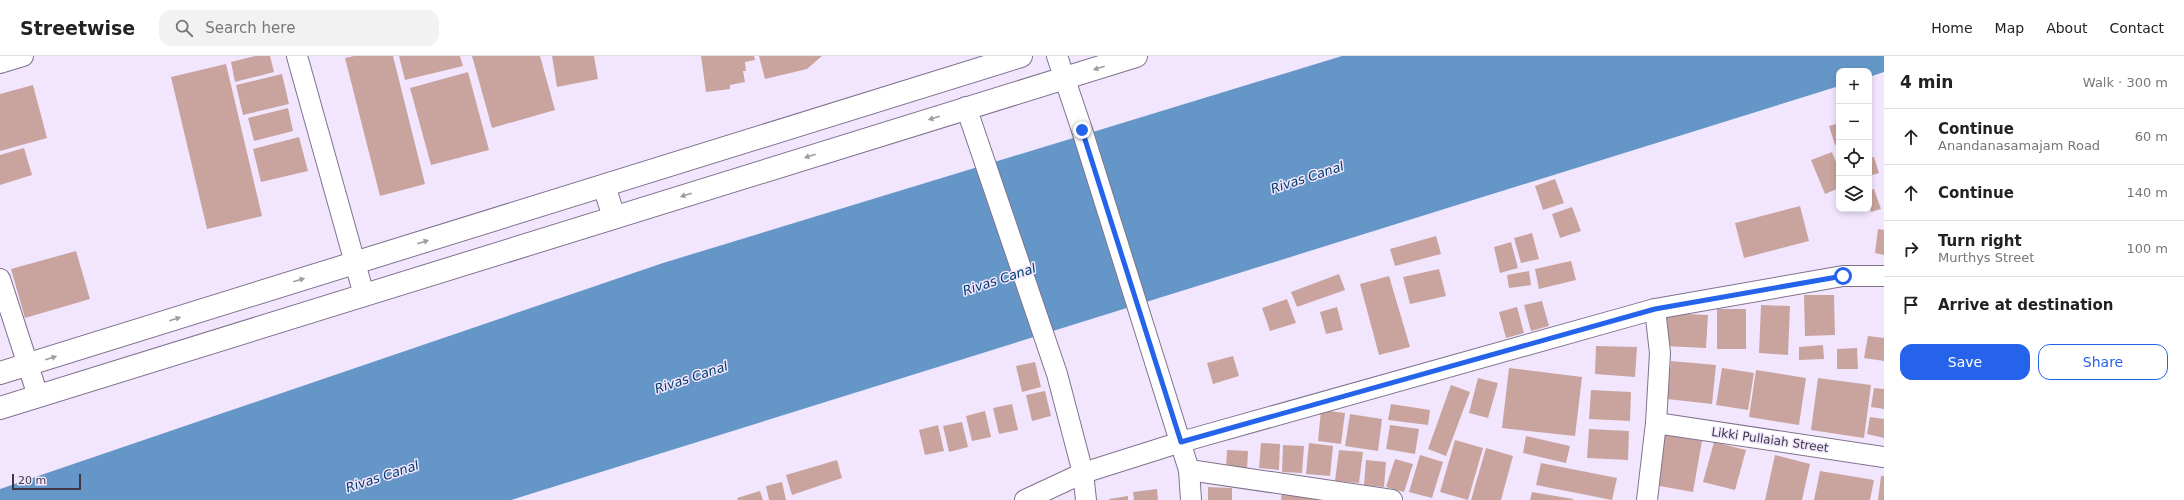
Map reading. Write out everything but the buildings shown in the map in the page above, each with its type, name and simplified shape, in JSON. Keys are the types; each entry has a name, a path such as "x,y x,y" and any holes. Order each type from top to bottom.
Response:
{"street":[{"path":"0,63 22,56"},
{"path":"297,56 364,295"},
{"path":"0,373 1021,56"},
{"path":"1057,56 1190,470 1191,500"},
{"path":"0,408 614,217 969,116 1064,79 1136,56"},
{"path":"969,116 1057,374 1083,472 1086,500"},
{"path":"604,186 614,217"},
{"path":"1025,500 1083,472 1181,442 1655,309 1843,276 1884,276"},
{"path":"0,279 38,396"},
{"path":"1647,500 1656,424 1660,354 1655,309"},
{"name":"Likki Pullaiah Street","path":"1656,424 1884,457"},
{"path":"1190,470 1392,500"}],"water":[{"name":"Rivas Canal","path":"1342,56 1884,56 1884,72 1872,76 1872,68 1836,68 1836,87 511,500 0,500 0,489 663,263"}],"route":[{"path":"1082,130 1181,442 1655,309 1843,276"}]}
